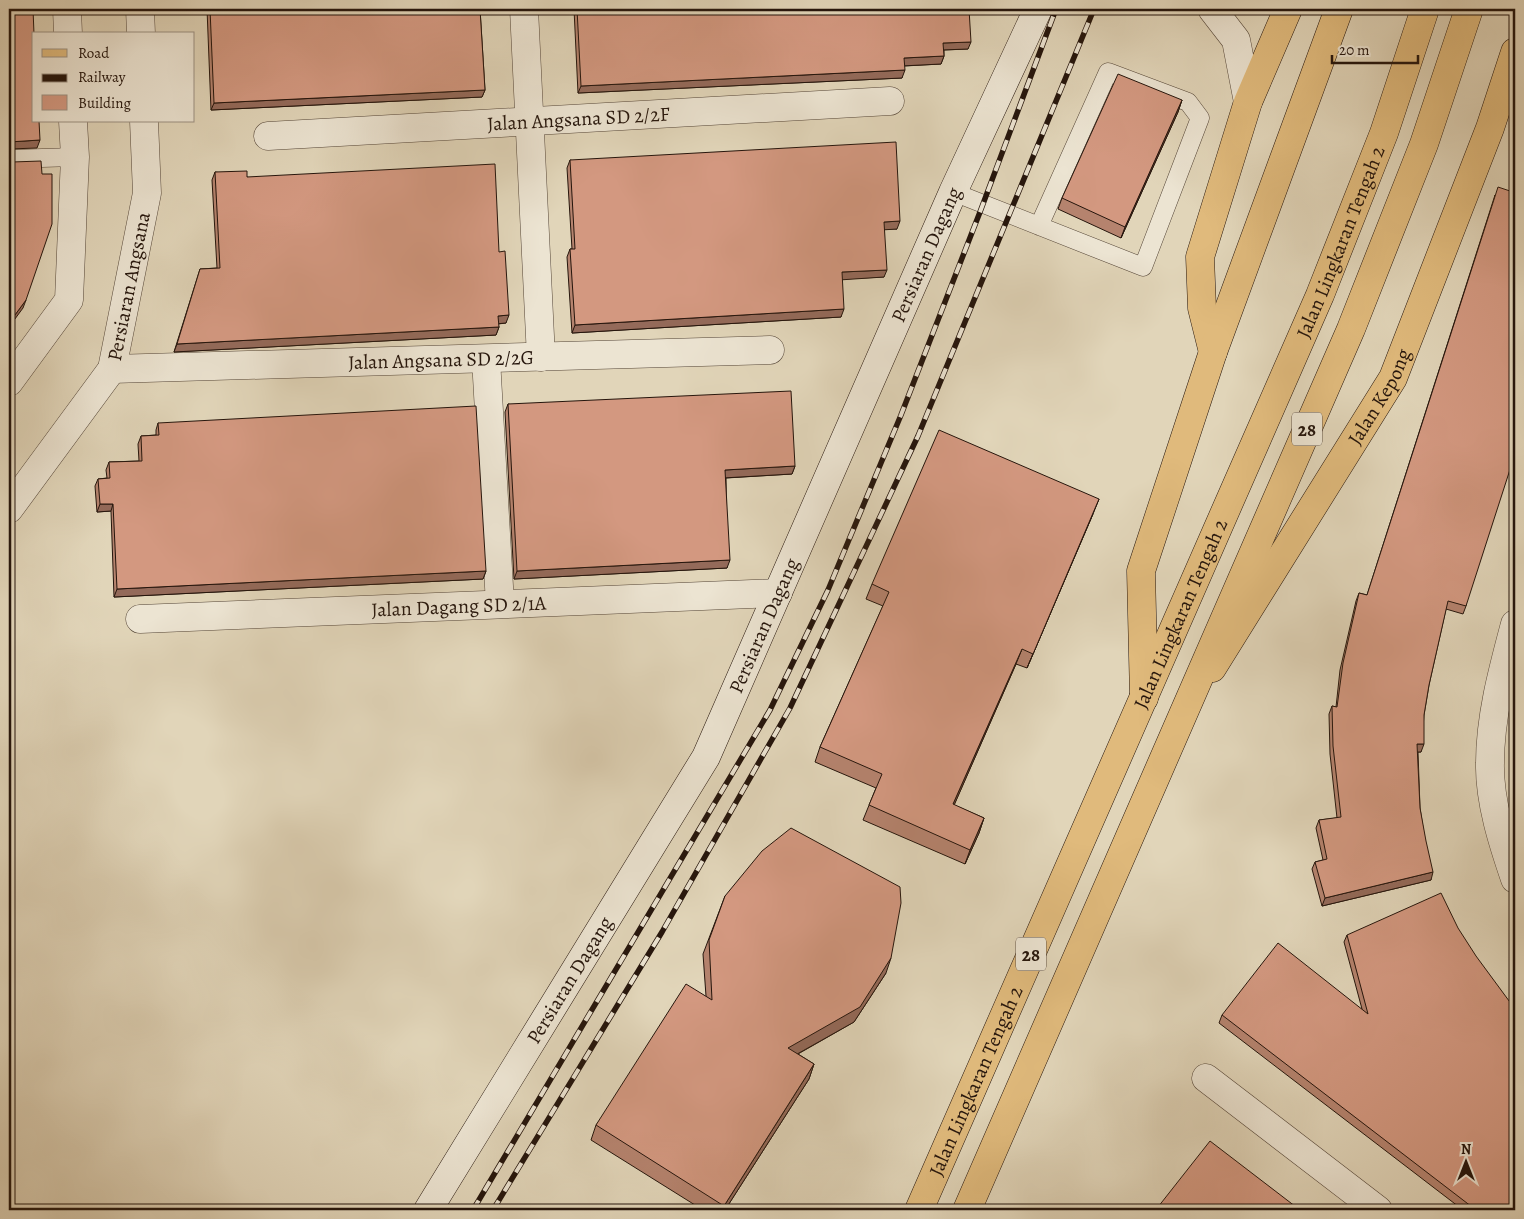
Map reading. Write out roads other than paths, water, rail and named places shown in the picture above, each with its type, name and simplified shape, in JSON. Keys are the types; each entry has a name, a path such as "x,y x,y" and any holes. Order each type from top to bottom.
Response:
{"main road":[{"path":"1213,352 1202,308 1200,257 1248,102 1288,9"},
{"path":"1144,698 1141,571 1213,352 1339,9"},
{"name":"Jalan Lingkaran Tengah 2","path":"919,1210 1320,295 1384,133 1424,9"},
{"name":"Jalan Lingkaran Tengah 2","path":"967,1210 1351,329 1424,144 1469,9"},
{"name":"Jalan Kepong","path":"1185,712 1394,378 1490,128 1515,52"}],"street":[{"path":"67,9 68,32"},
{"path":"140,9 141,32"},
{"path":"524,9 541,357"},
{"name":"Persiaran Dagang","path":"428,1210 706,757 953,192 1038,9"},
{"path":"1212,9 1236,40 1248,102"},
{"name":"Jalan Angsana SD 2/2F","path":"268,136 890,101"},
{"path":"9,382 69,300 75,157 73,122"},
{"name":"Persiaran Angsana","path":"9,510 112,369 147,193 144,122"},
{"name":"Jalan Angsana SD 2/2G","path":"112,369 770,350"},
{"path":"486,359 500,604"},
{"name":"Jalan Dagang SD 2/1A","path":"140,619 778,592"},
{"path":"1515,624 1506,657 1493,723 1490,764 1494,805 1503,846 1515,879"},
{"path":"1206,1078 1378,1210"}],"lane":[{"path":"953,192 1039,226 1143,267 1200,118 1188,102 1108,72 1039,226"},
{"path":"9,159 75,157"}],"railway":[{"path":"473,1210 770,710 828,590 901,415 1056,9"},
{"path":"493,1210 662,932 790,708 918,436 1094,9"}]}
